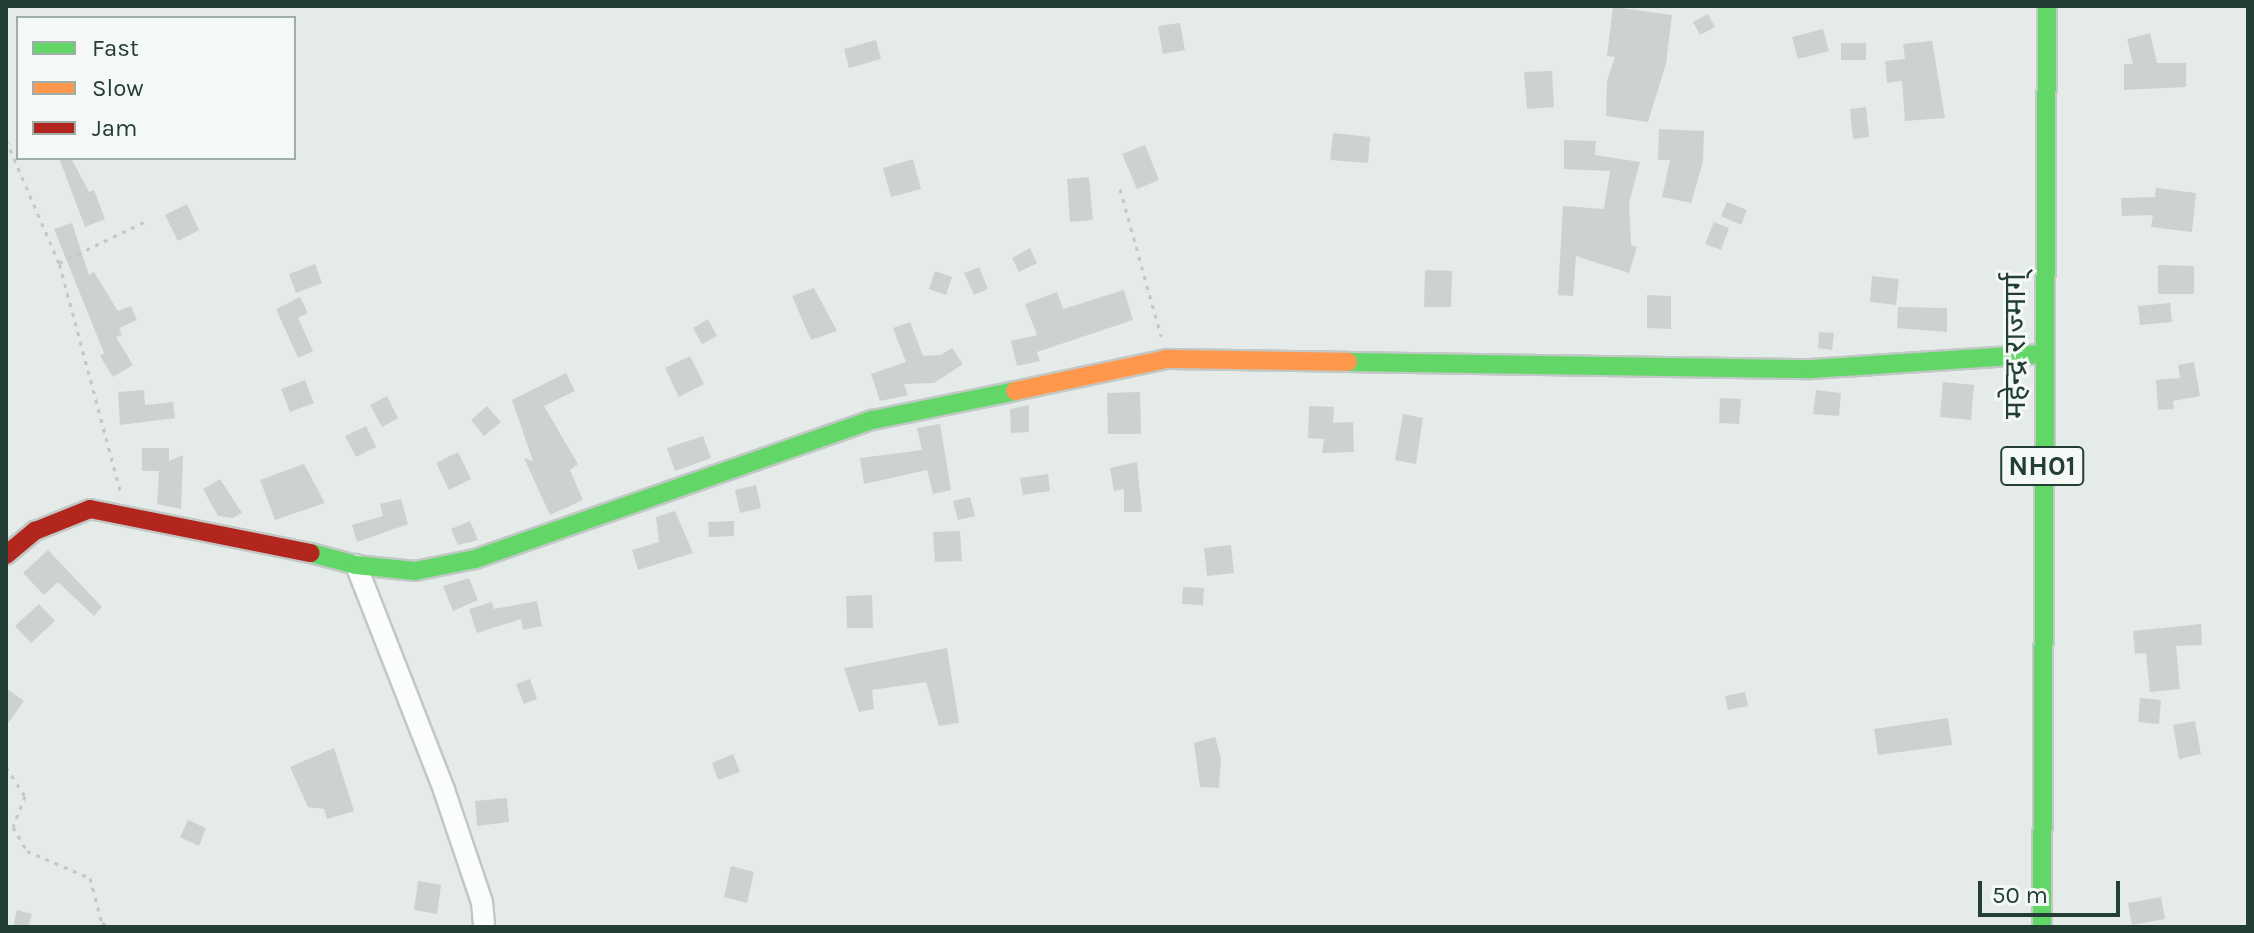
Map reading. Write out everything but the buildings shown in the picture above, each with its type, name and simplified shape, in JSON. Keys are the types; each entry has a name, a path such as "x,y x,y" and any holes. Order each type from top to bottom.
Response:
{"main road":[{"name":"महेन्द्र राज्मार्ग्","path":"2042,927 2047,6"},
{"path":"6,555 35,531 90,509 126,513 356,565 415,571 475,559 873,420 1167,359 1811,369 2043,354"}],"street":[{"path":"356,565 444,790 482,902 484,927"}],"path":[{"path":"1727,6 1758,6"},
{"path":"6,140 59,263 126,513"},
{"path":"1120,189 1167,359"},
{"path":"59,263 144,222"},
{"path":"6,767 25,796 13,827 27,851 90,878 102,923 116,927"}],"traffic: fast":[{"path":"2042,927 2047,6"},
{"path":"1348,362 1811,369 2043,354"},
{"path":"311,553 356,565 415,571 475,559 873,420 1015,391"}],"traffic: slow":[{"path":"1015,391 1167,359 1348,362"}],"traffic: jam":[{"path":"6,555 35,531 90,509 311,553"}]}
